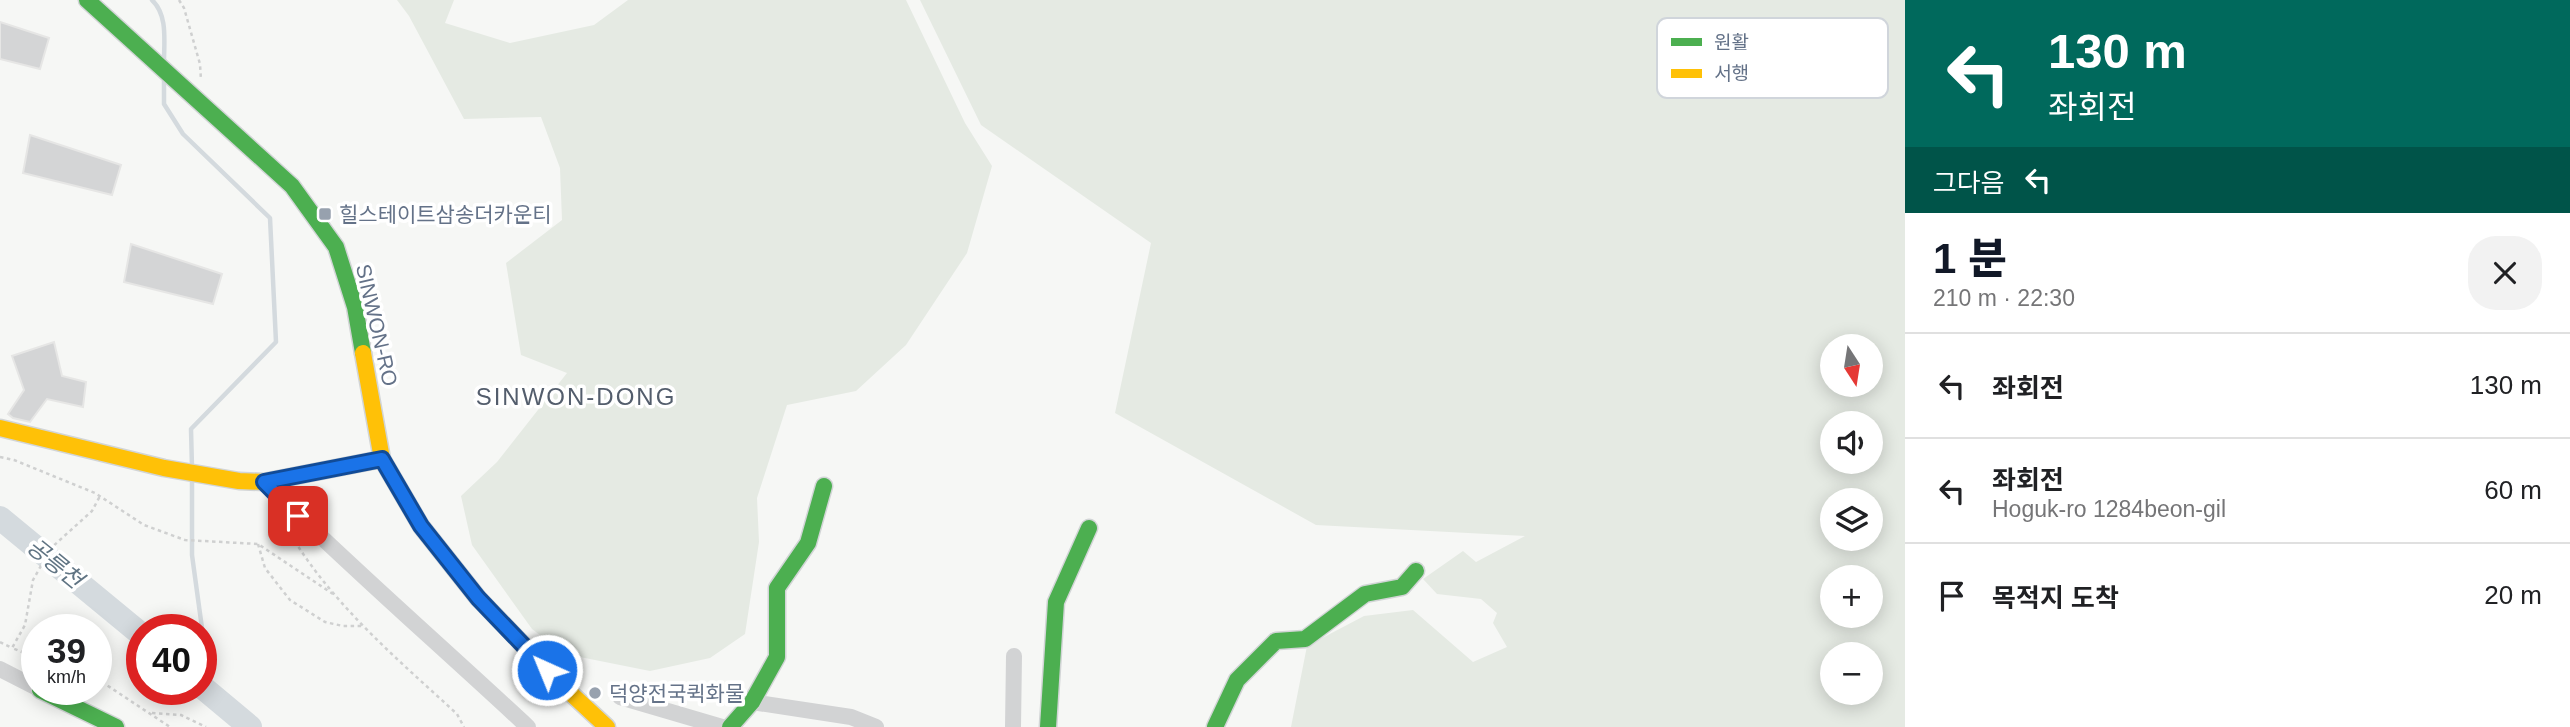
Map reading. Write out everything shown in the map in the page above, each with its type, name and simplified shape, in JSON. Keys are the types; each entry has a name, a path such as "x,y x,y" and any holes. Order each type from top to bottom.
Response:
{"street":[{"name":"SINWON-RO","path":"87,0 115,28 195,90 292,186 336,247 355,307 382,459"},
{"path":"0,428 164,468 239,481 264,482 382,459 421,526 478,598 564,687 607,727"},
{"path":"264,482 333,550 408,614 528,727"},
{"path":"730,727 752,702 777,657 777,588 808,543 824,486"},
{"path":"1048,727 1056,602 1089,528"},
{"path":"1215,727 1237,680 1276,641 1305,639 1366,594 1402,587 1416,571"},
{"path":"1013,727 1014,656"},
{"path":"0,669 21,680"},
{"path":"621,697 722,727"},
{"path":"752,702 851,717 876,727"},
{"path":"71,705 116,727"}],"path":[{"path":"179,0 184,8 200,64 195,90"},
{"path":"0,457 35,468 100,496 144,525 185,540 258,544 333,594"},
{"path":"12,648 25,625 33,580 51,548 92,511 100,496"},
{"path":"279,514 333,594 457,714 464,727"},
{"path":"258,544 265,568 290,600 325,622 343,626 364,626"},
{"path":"0,642 21,652"},
{"path":"112,689 170,727"},
{"path":"149,713 181,715 206,727"}],"shaded area":[{"path":"397,0 454,0 445,23 510,43 594,25 628,0 906,0 965,123 992,166 967,253 906,345 856,391 787,405 757,498 759,542 745,634 710,658 650,671 565,654 532,629 472,545 461,496 497,462 567,373 521,355 506,263 562,220 560,168 541,117 464,119 409,16"},
{"path":"920,0 1905,0 1905,727 1291,727 1307,646 1364,616 1413,610 1473,662 1507,647 1493,623 1497,613 1481,599 1437,594 1423,579 1463,551 1476,562 1525,536 1316,525 1115,413 1151,243 981,125"}],"building":[{"path":"0,22 49,38 40,69 0,59"},
{"path":"30,135 121,165 112,195 23,173"},
{"path":"131,244 222,274 213,304 124,282"},
{"path":"54,342 62,376 86,382 83,407 47,399 30,422 13,418 8,414 24,390 12,356"}],"waterway":[{"path":"152,0 163,21 164,62"},
{"path":"164,81 164,104 183,134 270,218 276,342 191,429 192,468"},
{"path":"192,480 192,555 200,614"},
{"name":"공릉천","path":"0,518 126,622"},
{"name":"공릉천","path":"217,699 250,727"}],"traffic: fast":[{"path":"87,0 292,186 336,247 355,307 363,353"},
{"path":"730,727 752,702 777,657 777,588 808,543 824,486"},
{"path":"1048,727 1056,602 1089,528"},
{"path":"1215,727 1237,680 1276,641 1305,639 1365,594 1402,587 1416,571"},
{"path":"71,705 116,727"}],"traffic: slow":[{"path":"363,353 382,459 421,526 478,598 564,687 607,727"},
{"path":"0,428 164,468 239,481 264,482 382,459"}],"place":[{"name":"힐스테이트삼송더카운티","path":"325,214"},
{"name":"덕양전국퀵화물","path":"595,693"}],"district":[{"name":"SINWON-DONG","path":"576,396"}],"route":[{"path":"298,516 264,482 382,459 421,526 478,598 547,670"}]}
